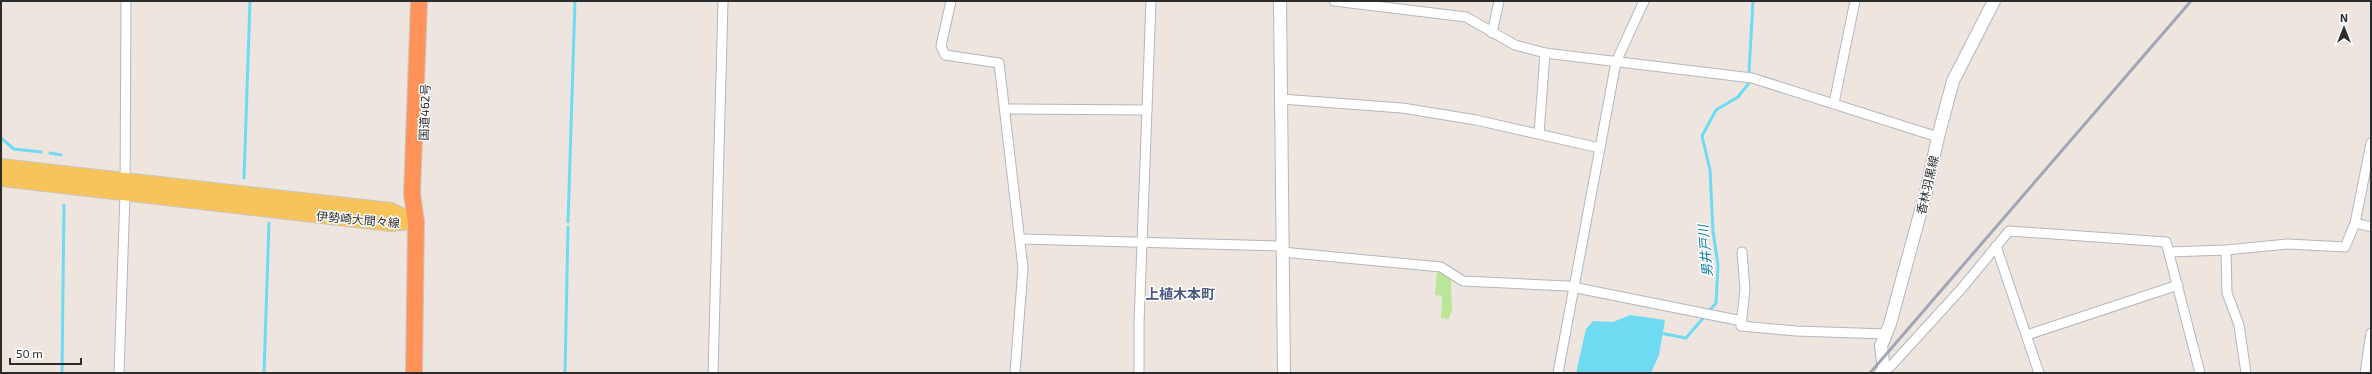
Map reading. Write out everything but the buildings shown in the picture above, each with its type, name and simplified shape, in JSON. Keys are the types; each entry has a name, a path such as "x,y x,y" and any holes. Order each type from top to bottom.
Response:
{"highway":[{"name":"国道462号","path":"414,373 416,222 412,194 419,1"},
{"name":"国道462号","path":"416,222 421,195 429,1"}],"main road":[{"path":"1280,1 1284,373"},
{"name":"香林羽黒線","path":"1883,371 1881,350 1926,192 1938,137 1953,81 1994,1"},
{"name":"伊勢崎大間々線","path":"1,166 391,210 416,222"},
{"name":"伊勢崎大間々線","path":"1,179 390,224 416,222"}],"street":[{"path":"119,373 125,194 126,1"},
{"path":"713,373 723,1"},
{"path":"951,1 941,46 945,54 999,63 1023,268 1015,373"},
{"path":"1140,373 1139,324 1144,243 1151,1"},
{"path":"1334,1 1466,17 1515,45 1545,53 1752,78 1938,137"},
{"path":"1492,32 1498,1"},
{"path":"1558,373 1616,62 1644,1"},
{"path":"1834,103 1855,1"},
{"path":"1539,134 1545,53"},
{"path":"1281,99 1402,108 1476,120 1600,148"},
{"path":"1004,109 1147,110"},
{"path":"2170,252 2226,250 2288,244 2345,247 2355,223 2371,143"},
{"path":"2355,223 2371,228"},
{"path":"1883,371 1890,366 1962,288 2009,231 2166,242 2170,252 2200,373"},
{"path":"1020,239 1282,249 1441,267 1463,281 1574,288 1707,312 1742,321"},
{"path":"1996,246 2039,373"},
{"path":"2226,250 2227,293 2239,325 2246,373"},
{"path":"1742,252 1745,289 1741,326 1886,334"},
{"path":"2027,335 2178,285"},
{"path":"2365,373 2371,333"}],"green space":[{"path":"1437,270 1451,278 1452,310 1449,319 1441,318 1442,296 1435,295"}],"water":[{"path":"1630,315 1665,320 1659,355 1651,373 1576,373 1586,329 1593,321 1613,322"}],"waterway":[{"path":"244,178 250,1"},
{"path":"568,222 575,1"},
{"name":"男井戸川","path":"1749,72 1753,1"},
{"name":"男井戸川","path":"1660,333 1686,338 1716,303 1718,265 1713,231 1710,170 1702,136 1716,110 1738,97 1749,83"},
{"path":"1,138 14,149 41,152"},
{"path":"50,153 61,155"},
{"path":"62,373 64,205"},
{"path":"264,373 269,223"},
{"path":"565,373 568,227"}],"railway":[{"path":"1870,373 2191,1"}],"district":[{"name":"上植木本町","path":"1180,293"}]}
